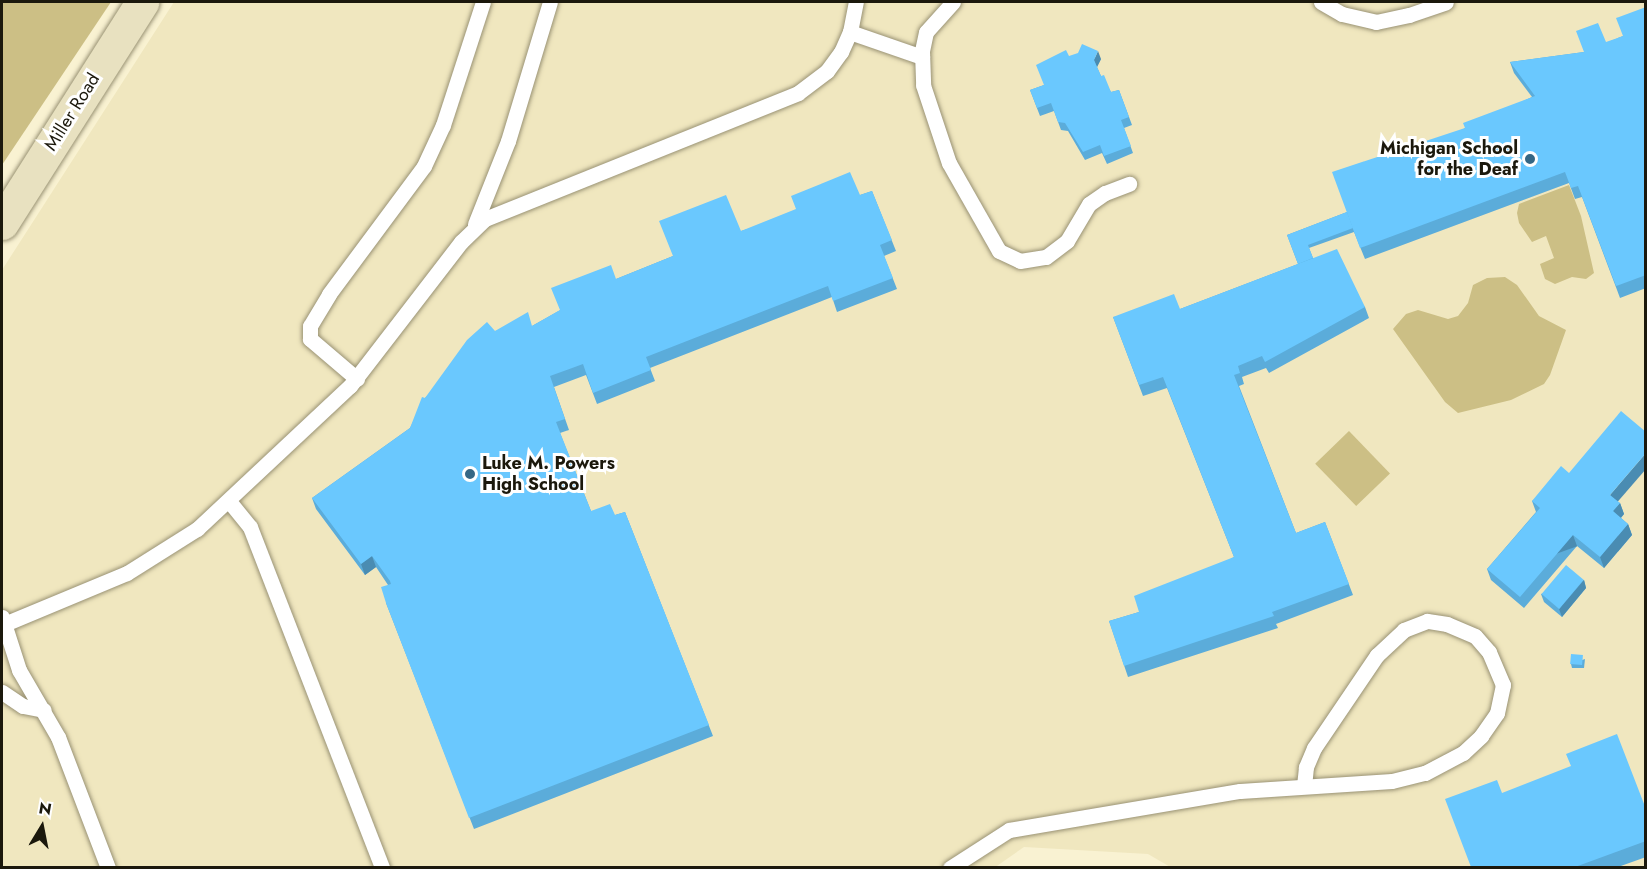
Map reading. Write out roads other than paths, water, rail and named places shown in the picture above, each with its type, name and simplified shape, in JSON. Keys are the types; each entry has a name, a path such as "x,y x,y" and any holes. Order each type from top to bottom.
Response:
{"main road":[{"name":"Miller Road","path":"2,223 142,2"}],"lane":[{"path":"357,380 310,339 310,326 329,294 424,166 442,125 483,2"},
{"path":"108,867 58,737 20,670 2,622 127,573 197,529 357,380 472,230 502,159 550,2"},
{"path":"472,230 519,202 798,93 827,71 850,32 855,2"},
{"path":"953,2 930,24 922,57 926,96 949,163 988,238 1005,256 1028,262 1054,252 1067,241 1089,204 1105,193 1129,184"},
{"path":"1321,2 1342,14 1376,21 1402,17 1446,2"},
{"path":"850,32 922,57"},
{"path":"229,501 250,527 382,867"},
{"path":"950,867 1009,830 1240,791 1392,781 1438,768 1463,753 1488,728 1502,699 1501,677 1489,652 1475,636 1448,624 1427,621 1404,630 1377,655 1314,748 1306,767 1304,786"},
{"path":"2,692 23,706 44,710"}],"place":[{"name":"Michigan School for the Deaf","path":"1530,159"},
{"name":"Luke M. Powers High School","path":"470,474"}]}
